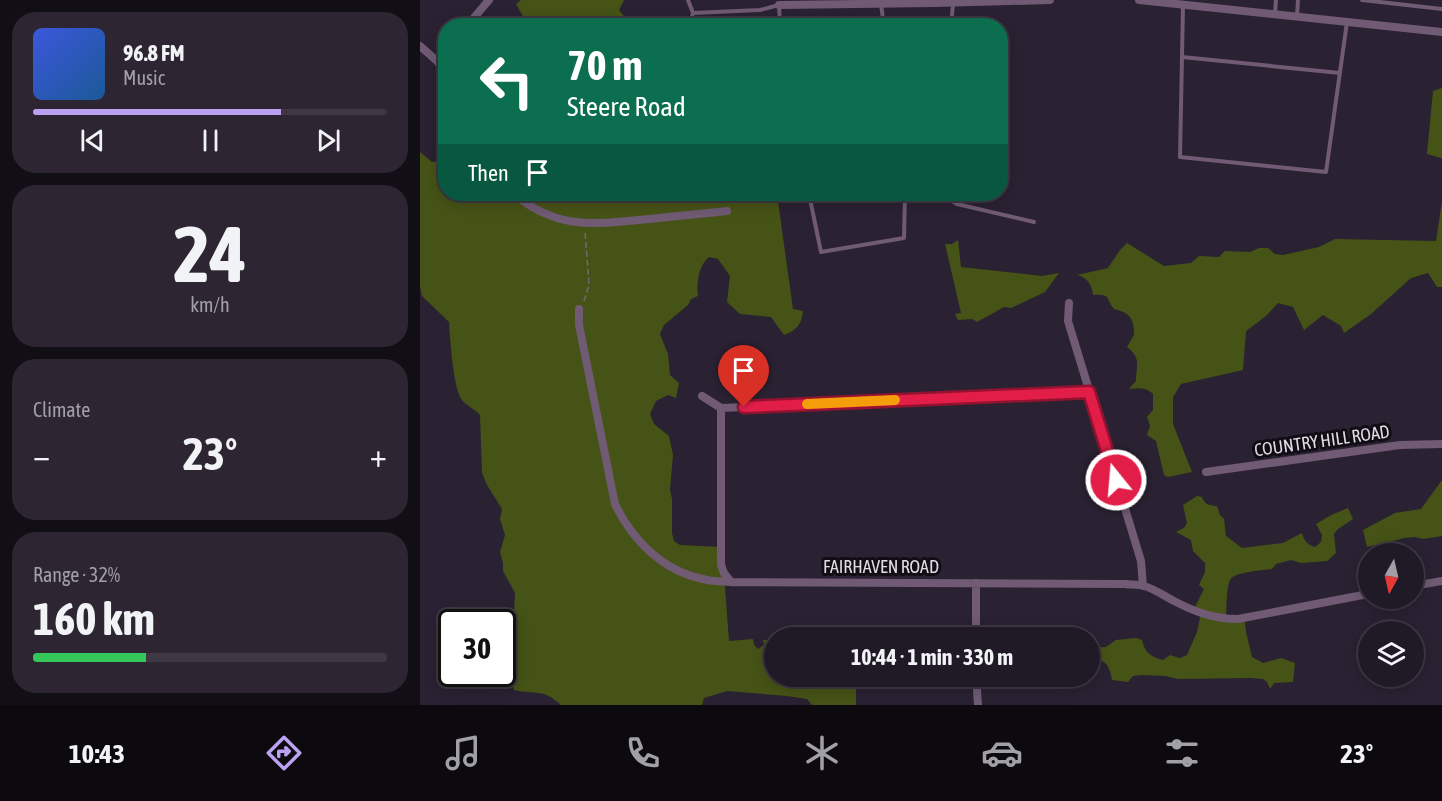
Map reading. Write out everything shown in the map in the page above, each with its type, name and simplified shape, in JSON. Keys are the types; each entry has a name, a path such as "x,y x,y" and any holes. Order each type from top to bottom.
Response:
{"street":[{"path":"474,18 489,0"},
{"path":"779,5 1050,0"},
{"path":"1142,0 1442,32"},
{"path":"420,46 437,61"},
{"path":"524,201 540,212 584,224 727,211"},
{"path":"1069,303 1068,321 1141,561 1143,586"},
{"name":"FAIRHAVEN ROAD","path":"579,309 579,325 615,504 621,517 642,544 681,573 704,580 731,582 1125,584 1143,586 1157,591 1196,612 1224,620 1238,620 1358,596"},
{"path":"702,396 721,408 1089,392"},
{"path":"721,408 722,565 724,573 731,582"},
{"name":"COUNTRY HILL ROAD","path":"1206,472 1400,445 1442,444"},
{"path":"1424,584 1442,581"},
{"path":"976,583 976,627"},
{"path":"977,687 978,705"}],"lane":[{"path":"688,0 693,13 691,18"},
{"path":"1275,14 1276,0"},
{"path":"1297,16 1298,0"},
{"path":"1362,0 1442,9"},
{"path":"952,18 953,3"},
{"path":"881,4 883,18"},
{"path":"1183,4 1180,157 1326,172 1347,22"},
{"path":"693,13 760,10 779,5 780,18"},
{"path":"1182,57 1340,73"},
{"path":"810,201 821,252 904,238 905,201"},
{"path":"952,201 1034,222"}],"path":[{"path":"579,309 586,298 589,285 584,224"}],"green space":[{"path":"521,0 624,0 619,10 625,18 524,18 516,4"},
{"path":"1442,88 1442,159 1427,154 1433,91"},
{"path":"420,152 432,162 438,161 438,201 778,201 793,309 803,311 800,323 784,335 771,317 740,314 727,302 730,276 718,259 709,257 699,275 698,296 691,299 688,305 664,325 660,334 668,354 670,375 679,383 676,398 668,395 656,401 650,414 654,424 669,436 673,455 670,490 674,541 680,545 722,547 729,641 753,639 758,649 764,645 764,687 856,687 856,705 812,705 807,699 727,691 704,698 702,705 561,705 544,694 514,690 513,687 516,687 515,593 503,571 500,552 505,535 500,519 502,509 482,473 480,415 463,402 456,385 449,322 422,296 420,287"},
{"path":"1442,201 1442,287 1437,287 1428,273 1411,278 1371,314 1344,333 1341,326 1323,315 1304,330 1293,307 1278,303 1266,316 1246,331 1243,370 1181,384 1173,397 1173,424 1192,472 1168,477 1164,475 1156,441 1147,435 1150,426 1147,417 1153,410 1153,394 1145,389 1129,389 1136,381 1137,366 1135,355 1127,347 1134,335 1132,320 1124,312 1114,309 1105,296 1093,295 1088,282 1077,275 1108,268 1127,243 1164,266 1191,263 1199,256 1219,257 1225,251 1250,252 1259,248 1268,248 1275,254 1283,255 1319,247 1335,239 1436,241"},
{"path":"958,240 961,267 1042,276 1059,273 1045,292 1011,308 1004,307 977,322 972,319 958,320 955,314 961,313 945,244 952,244"},
{"path":"1442,480 1442,536 1366,543 1363,530 1395,513 1421,509"},
{"path":"1197,496 1202,497 1212,506 1217,506 1224,519 1226,536 1242,548 1283,543 1302,533 1306,542 1315,547 1321,542 1322,535 1316,524 1348,508 1353,519 1334,534 1336,553 1327,561 1301,563 1291,560 1276,564 1272,569 1237,575 1229,583 1226,614 1227,617 1244,616 1252,657 1263,663 1281,658 1295,663 1293,682 1274,683 1270,689 1263,679 1251,678 1178,679 1142,675 1133,676 1128,682 1112,680 1106,664 1100,660 1100,647 1106,647 1116,640 1136,638 1142,640 1152,656 1163,660 1170,655 1180,658 1187,655 1197,632 1201,612 1195,607 1204,589 1199,585 1205,572 1205,563 1193,551 1191,540 1176,532 1184,528 1187,523 1183,505"}],"slow traffic":[{"path":"807,404 895,400"}],"route":[{"path":"744,407 1089,392 1116,480"}]}
